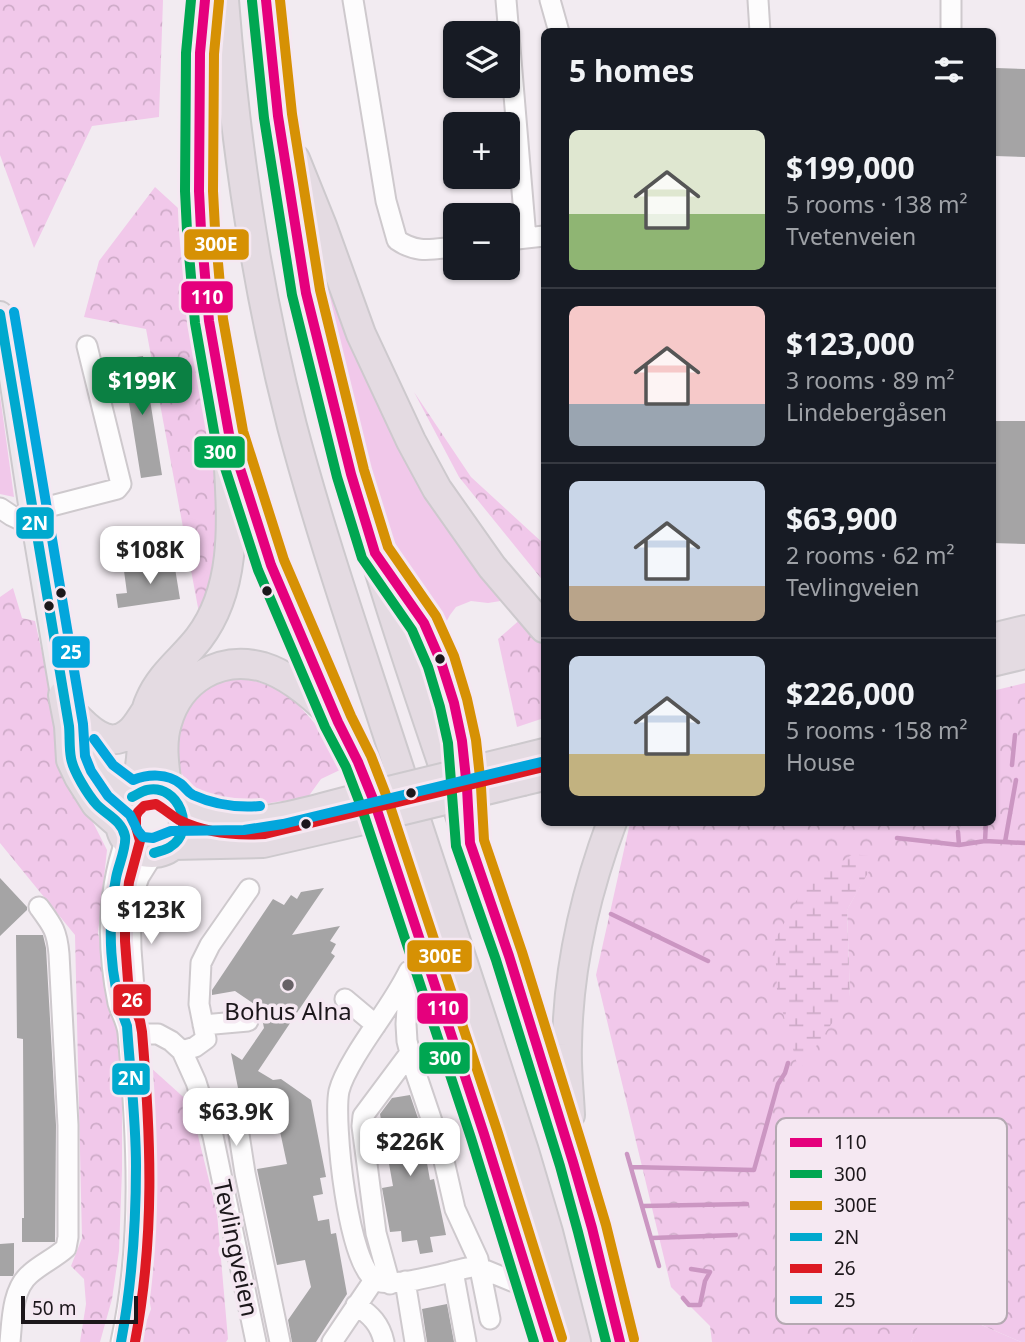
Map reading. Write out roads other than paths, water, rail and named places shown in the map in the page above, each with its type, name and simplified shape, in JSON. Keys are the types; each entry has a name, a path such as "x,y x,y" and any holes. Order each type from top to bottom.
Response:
{"highway":[{"path":"205,0 200,53 201,230 209,321 229,433 271,565 338,722 360,763 416,926 549,1342"},
{"path":"224,0 232,96 244,184 267,313 292,424 335,576 524,1151 576,1342"},
{"path":"266,0 278,116 306,293 348,463 374,553 509,956 573,1162 620,1342"},
{"path":"278,116 361,334 411,441 437,489 484,556 541,624"},
{"path":"133,796 163,677 195,643 214,612 224,584 231,526 229,433"},
{"path":"996,637 1025,630"},
{"path":"996,661 1025,654"},
{"path":"66,709 90,730 104,738 120,738 153,715 192,681 212,670 233,664 255,666 275,672 315,699 338,722"},
{"path":"66,709 92,765 101,775 133,796"},
{"path":"66,709 71,760 79,777 96,804 139,850 264,843 359,810 528,773 541,756"},
{"path":"153,715 174,799 184,818 182,833 164,849"},
{"path":"124,833 121,816 125,805 133,796 151,789 214,817 230,821 248,822 359,810"},
{"path":"573,1162 568,1076 572,977 588,893 611,826"}],"main road":[{"path":"0,314 66,709"}],"street":[{"path":"353,0 386,201 397,240 409,248 443,248"},
{"path":"506,0 526,238"},
{"path":"550,0 558,28"},
{"path":"758,0 760,28"},
{"path":"951,0 951,28"},
{"path":"0,508 12,516 33,519 117,489 121,484 88,346"},
{"path":"121,1342 131,1280 136,1192 135,1128 128,1030 119,1005 110,921 124,833"},
{"path":"128,1030 135,1002 130,902 139,877 164,849"},
{"path":"128,1030 158,1034 182,1051 195,1047 206,1039 199,1004 201,964 210,945 249,888"},
{"path":"10,1342 13,1313 20,1287 27,1276 66,1248 68,1237 68,1125 59,954 57,936 39,907"},
{"path":"416,926 405,1024 410,1053 441,1148 454,1209 476,1252 490,1319"},
{"path":"390,1282 368,1274 361,1261 342,1173 339,1091 348,1070 410,971"},
{"path":"345,999 376,1025"},
{"path":"203,1026 248,1021"},
{"name":"Tevlingveien","path":"182,1051 196,1082 213,1136 256,1342"},
{"path":"410,1053 363,1116 362,1126 376,1233 390,1282 415,1342"},
{"path":"235,1110 245,1173 280,1342"},
{"path":"338,1114 362,1121"},
{"path":"332,1342 356,1305 390,1282 471,1267 480,1268 534,1290"},
{"path":"453,1271 466,1342"},
{"path":"356,1305 373,1317 384,1342"}],"waterway":[{"path":"1012,765 1015,735"},
{"path":"1005,842 1016,780"},
{"path":"985,841 986,826"},
{"path":"958,832 959,845"},
{"path":"897,838 959,845 985,841 1025,843"},
{"path":"611,914 708,961"},
{"path":"631,1167 754,1170 778,1084 788,1063"},
{"path":"627,1154 659,1266"},
{"path":"643,1206 747,1204"},
{"path":"652,1238 736,1235"},
{"path":"683,1298 689,1305 700,1305 705,1281 710,1272 691,1269"}],"place":[{"name":"Bohus Alna","path":"288,985"}]}
